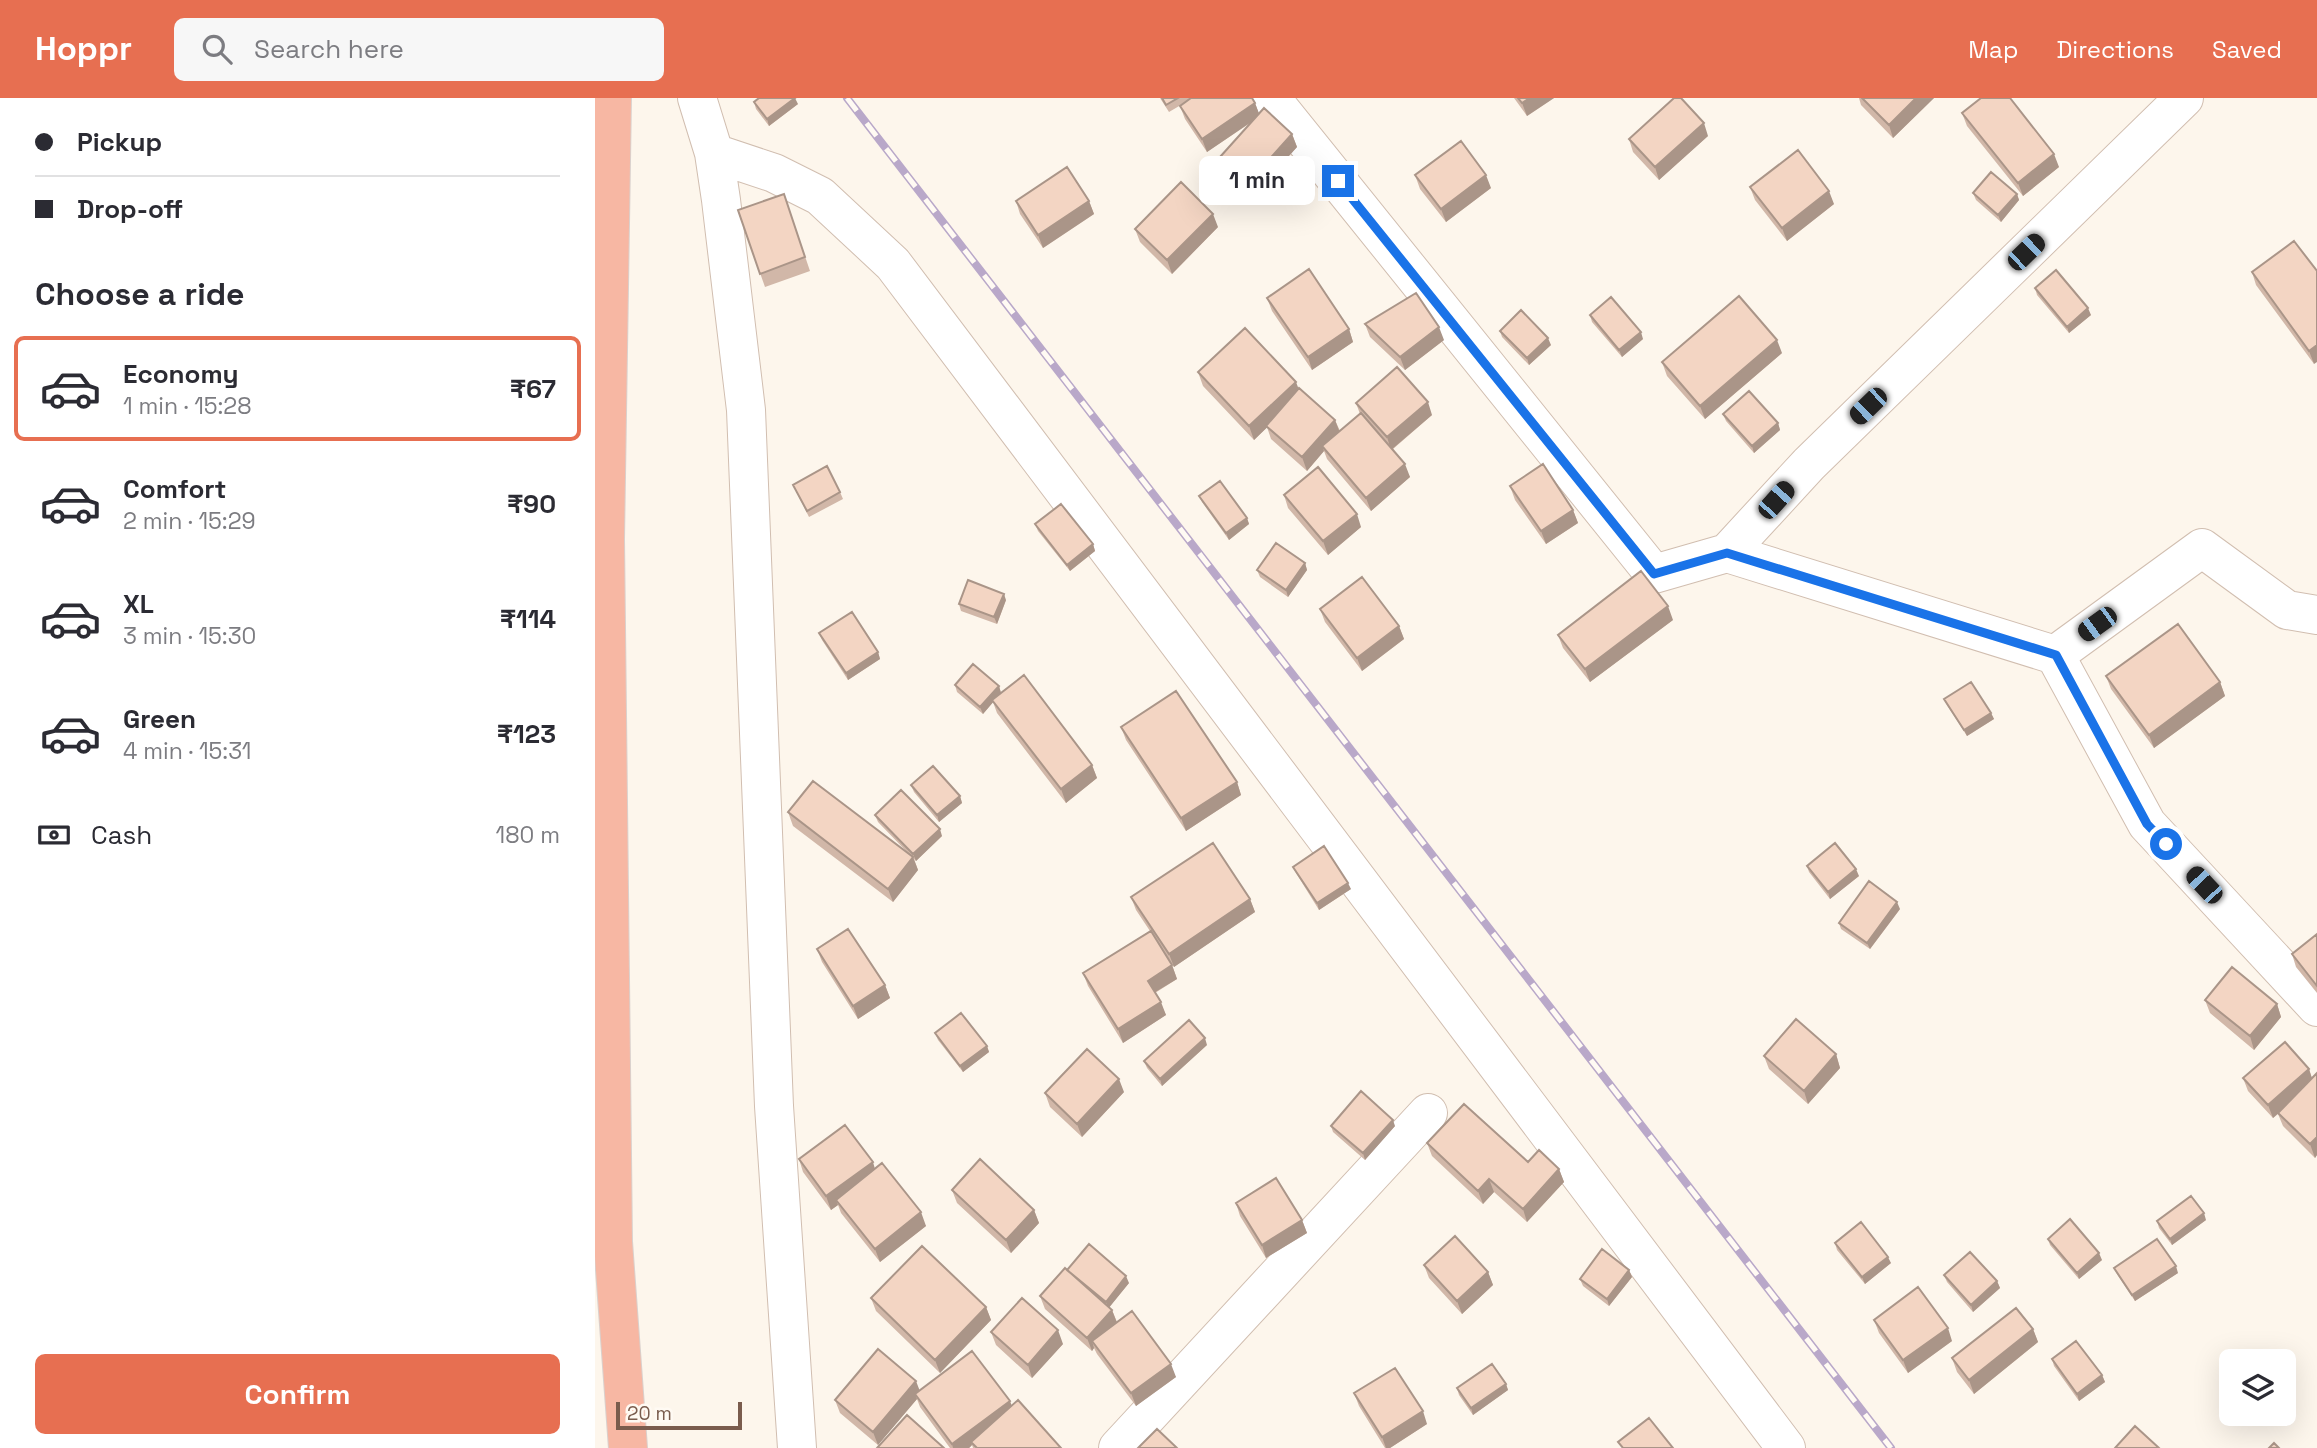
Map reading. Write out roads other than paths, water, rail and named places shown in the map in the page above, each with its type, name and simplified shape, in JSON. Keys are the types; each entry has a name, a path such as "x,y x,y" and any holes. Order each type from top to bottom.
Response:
{"highway":[{"path":"613,98 605,539 613,1242 628,1448"}],"street":[{"path":"697,98 714,153 746,410 773,1093 797,1448"},
{"path":"1271,98 1654,574 1727,553 1809,464 2184,98"},
{"path":"714,153 774,173 820,196 893,264 1786,1448"},
{"path":"2056,655 2202,548 2287,610 2317,615"},
{"path":"1727,553 2056,655 2147,824 2317,1007"},
{"path":"1118,1448 1428,1114"}],"railway":[{"path":"847,98 1891,1448"}]}
